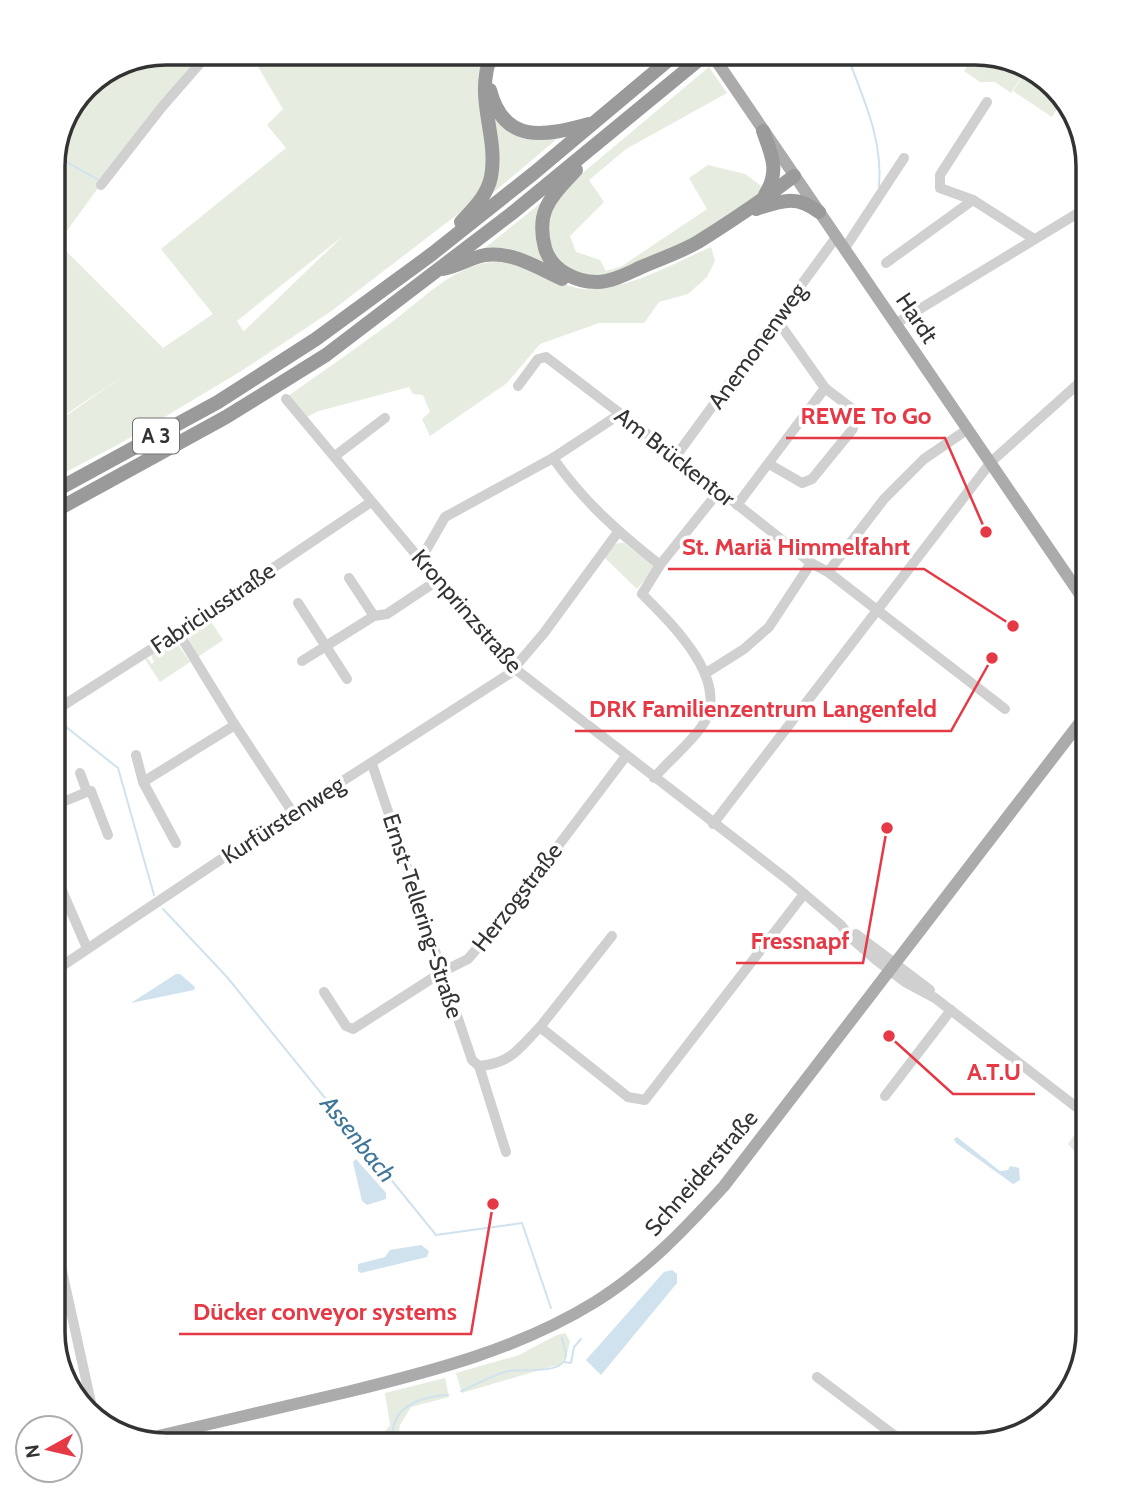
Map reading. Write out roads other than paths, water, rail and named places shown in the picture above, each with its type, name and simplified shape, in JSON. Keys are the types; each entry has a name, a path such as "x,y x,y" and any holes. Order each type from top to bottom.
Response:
{"highway":[{"path":"432,254 479,203 491,176 483,84 487,65"},
{"path":"491,65 488,84 494,104 507,122 518,130 544,135 593,123"},
{"name":"A 3","path":"65,485 218,402 316,339 432,254 663,65"},
{"name":"A 3","path":"65,505 267,393 326,355 511,214 693,65"},
{"path":"601,139 575,172 555,191 544,208 541,235 547,257 559,270 578,279 599,282 617,278 696,243 760,203 773,183 774,170 763,131"},
{"path":"438,270 459,266 486,255 513,257 576,285 599,287 618,283 702,246 796,178"},
{"path":"760,203 794,200 807,203 819,212"}],"main road":[{"name":"Hardt","path":"717,65 1076,588"},
{"name":"Schneiderstraße","path":"171,1433 381,1384 464,1361 525,1339 597,1300 655,1257 724,1186 1076,728"}],"street":[{"path":"101,185 198,65"},
{"path":"987,103 940,175 940,188 973,200 1034,239"},
{"path":"845,248 904,158"},
{"path":"886,263 973,200"},
{"path":"895,324 1076,214"},
{"name":"Anemonenweg","path":"676,456 837,236"},
{"path":"769,464 802,483 812,479 852,430 857,418 855,411 825,388 777,320"},
{"name":"Am Brückentor","path":"518,386 538,359 544,357 676,456 810,563 828,572 1005,709"},
{"path":"713,824 991,462 1076,386"},
{"path":"737,505 825,388"},
{"name":"Kronprinzstraße","path":"286,399 513,668 804,894 892,966 932,991 935,998 1076,1107"},
{"path":"421,559 446,517 553,458 620,414"},
{"path":"335,456 385,418"},
{"path":"828,572 884,499 924,459 968,429"},
{"path":"553,458 573,487 618,532 660,565"},
{"path":"654,778 702,726 712,698 710,671 671,623 642,594 660,565 719,491"},
{"name":"Fabriciusstraße","path":"65,704 371,502"},
{"name":"Kurfürstenweg","path":"65,963 509,674 544,633 618,532"},
{"path":"710,671 744,649 769,627 810,563"},
{"path":"349,578 374,616"},
{"path":"302,661 374,616 387,614 438,580"},
{"path":"298,603 347,679"},
{"path":"178,632 293,813"},
{"path":"143,782 235,725"},
{"path":"136,755 143,782 176,843"},
{"name":"Herzogstraße","path":"324,992 346,1026 353,1029 442,972 468,959 509,911 626,757"},
{"name":"Ernst-Tellering-Straße","path":"372,764 472,1060 479,1066 506,1152"},
{"path":"80,773 88,792"},
{"path":"65,801 91,791 108,835"},
{"path":"540,1027 628,1097 645,1100 804,894"},
{"path":"65,898 87,948"},
{"path":"479,1066 508,1059 540,1027 612,936"},
{"path":"885,1096 951,1010"},
{"path":"65,1288 90,1399"},
{"path":"817,1377 890,1433"}],"water":[{"path":"180,974 195,987 194,990 131,1003"},
{"path":"957,1137 1000,1171 1008,1170 1010,1166 1019,1168 1020,1180 1013,1184 956,1143 954,1139"},
{"path":"356,1159 386,1193 386,1199 367,1205 362,1201 353,1162"},
{"path":"421,1245 429,1251 427,1257 361,1273 358,1271 358,1264 385,1257 390,1250"},
{"path":"672,1270 677,1274 677,1283 601,1375 586,1360 664,1272"}],"waterway":[{"path":"851,65 867,107 875,138 880,170 879,187"},
{"path":"65,161 97,179"},
{"name":"Assenbach","path":"65,726 118,768 154,895"},
{"name":"Assenbach","path":"163,909 227,977 436,1235 522,1223 551,1308"},
{"name":"Assenbach","path":"461,1391 508,1371 542,1370 559,1366 566,1354 562,1338"},
{"path":"564,1362 571,1363 574,1347 581,1339"},
{"name":"Assenbach","path":"392,1433 397,1417 407,1407 420,1400 448,1395"}],"place":[{"name":"REWE To Go","path":"986,532"},
{"name":"St. Mariä Himmelfahrt","path":"1013,626"},
{"name":"DRK Familienzentrum Langenfeld","path":"992,658"},
{"name":"Fressnapf","path":"887,828"},
{"name":"A.T.U","path":"889,1036"},
{"name":"Dücker conveyor systems","path":"493,1204"}]}
